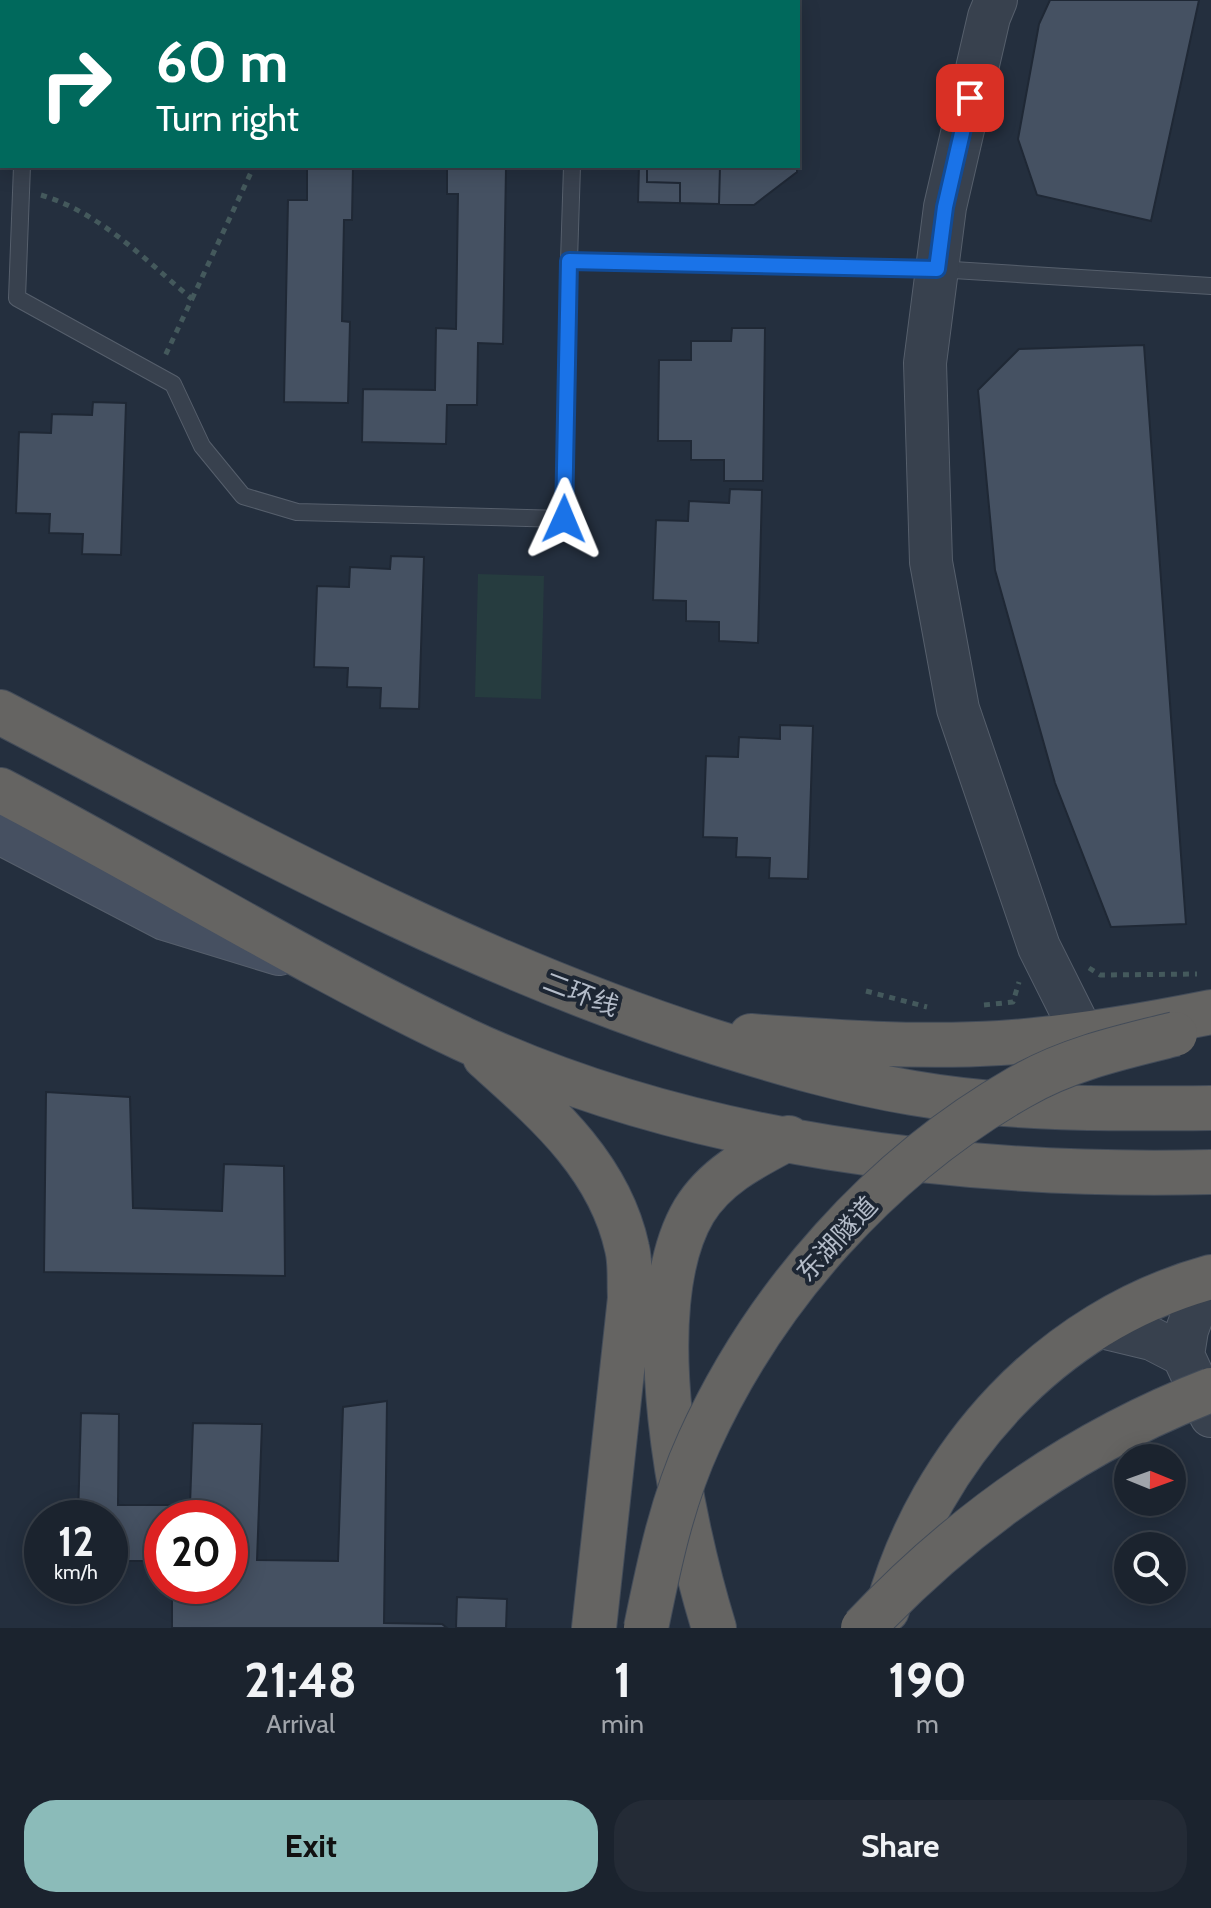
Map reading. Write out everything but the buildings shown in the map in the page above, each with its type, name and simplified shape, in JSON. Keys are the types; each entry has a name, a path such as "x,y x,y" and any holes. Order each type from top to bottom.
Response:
{"highway":[{"name":"二环线","path":"0,712 451,941 553,985 677,1030 807,1071 914,1094 1017,1105 1211,1108"},
{"path":"0,790 318,964 465,1040 652,1109 880,1154 1013,1167 1140,1173 1211,1172"},
{"path":"677,1030 810,1040 998,1043 1083,1035 1201,1015"},
{"name":"东湖隧道","path":"646,1628 666,1531 699,1442 743,1360 790,1290 839,1232 922,1153 1021,1086 1090,1055 1201,1015"},
{"path":"465,1040 531,1099 580,1150 617,1213 628,1251 630,1298 594,1628"},
{"path":"714,1628 695,1558 675,1443 668,1383 672,1276 682,1237 694,1211 714,1185 747,1160 789,1138"},
{"path":"882,1628 911,1543 951,1468 987,1421 1033,1373 1098,1326 1155,1296 1209,1277"},
{"path":"863,1628 911,1578 986,1513 1084,1449 1211,1390"}],"main road":[{"path":"0,697 91,759"},
{"path":"0,832 186,928 318,964"}],"street":[{"path":"996,0 989,17 945,207 925,363 931,562 955,694 1039,947 1083,1035"},
{"path":"1209,1277 1187,1330 1183,1355 1211,1416"},
{"path":"1098,1326 1152,1339 1183,1355"}],"lane":[{"path":"17,298 22,168"},
{"path":"0,289 173,384 202,446 243,496 297,512 564,519 572,168"},
{"path":"569,261 937,269 1211,286"}],"path":[{"path":"156,375 253,168"},
{"path":"21,189 66,202 115,233 192,299"},
{"path":"1080,964 1201,1015"},
{"path":"970,1007 1013,1002 1023,972"},
{"path":"866,991 942,1011"}],"green space":[{"path":"478,574 544,576 541,699 475,697"}],"route":[{"path":"564,519 569,261 937,269 945,207 970,98"}]}
